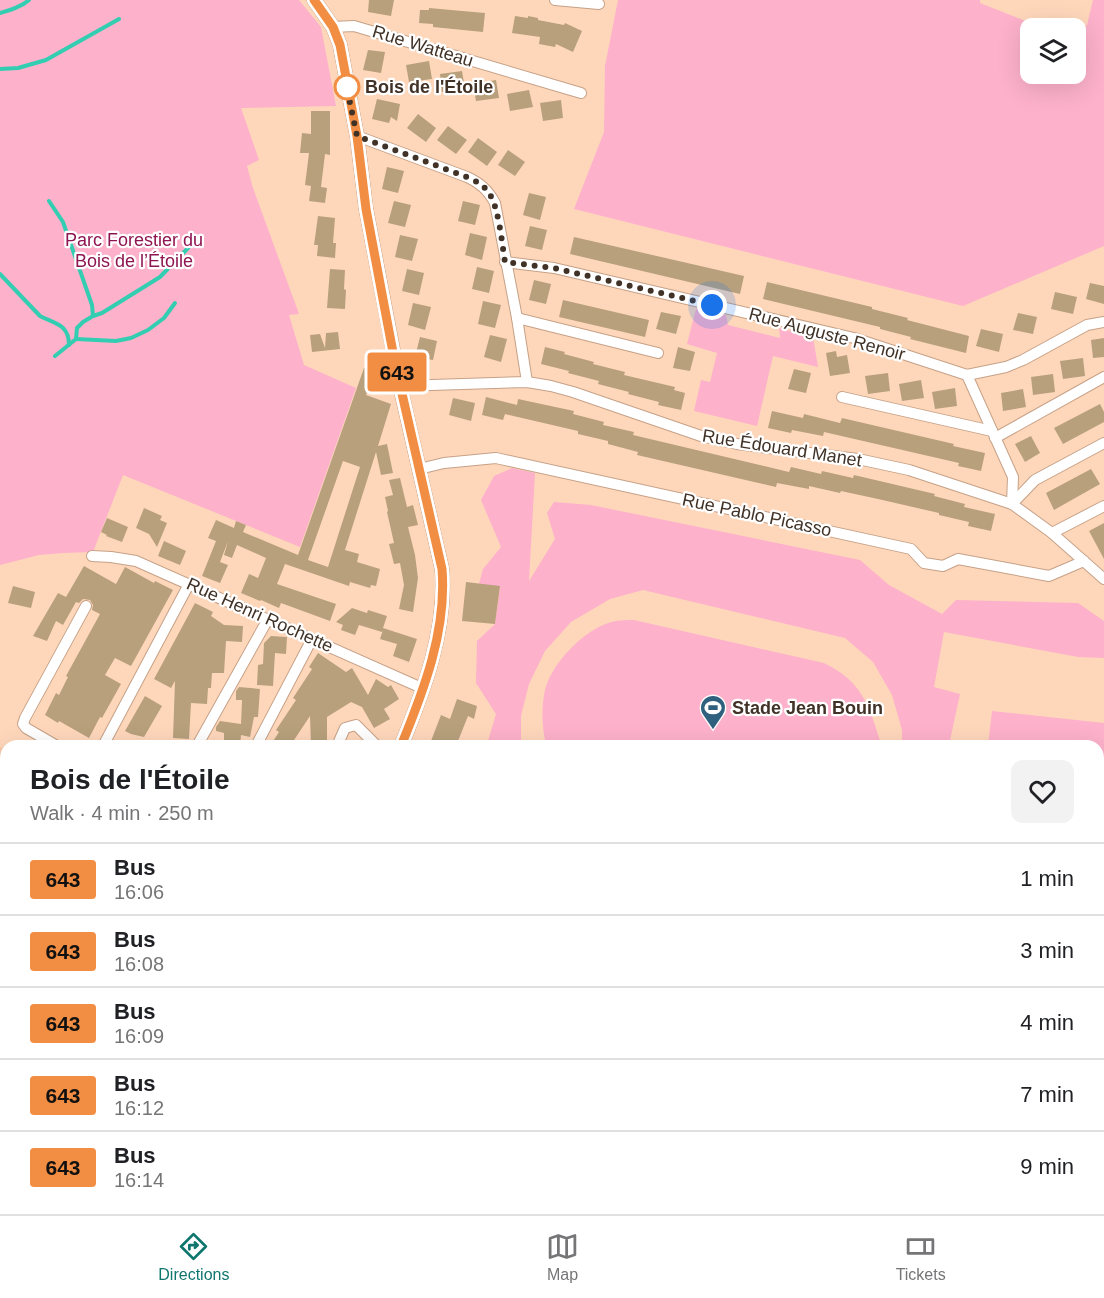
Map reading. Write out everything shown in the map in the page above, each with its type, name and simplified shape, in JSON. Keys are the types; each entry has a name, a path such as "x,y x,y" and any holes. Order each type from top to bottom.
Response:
{"street":[{"path":"314,0 333,27 340,45 357,136 366,209 400,386 442,569 440,620 435,646 424,689 403,740"},
{"path":"555,0 599,4"},
{"name":"Rue Watteau","path":"333,27 354,26 581,93"},
{"path":"357,136 467,177 485,187 495,203 527,382"},
{"name":"Rue Auguste Renoir","path":"505,262 554,268 854,338 967,375 1006,367 1087,325 1104,322"},
{"path":"517,318 658,353"},
{"path":"967,375 1012,477 1012,504"},
{"path":"842,397 993,435 1104,377"},
{"name":"Rue Édouard Manet","path":"400,386 527,382 573,392 701,436 736,444 858,459 909,470 1012,504 1102,573"},
{"path":"1012,504 1035,480 1104,443"},
{"name":"Rue Pablo Picasso","path":"419,469 444,463 496,458 911,549 924,563 943,566 958,559 1048,576 1084,561"},
{"path":"1052,533 1104,506"},
{"name":"Rue Henri Rochette","path":"92,556 136,561 424,689"},
{"path":"106,740 189,584"},
{"path":"47,740 23,724 86,606"},
{"path":"200,740 268,620"},
{"path":"259,740 312,639"},
{"path":"340,740 345,728 356,725 371,740"}],"green space":[{"name":"Parc Forestier du Bois de l’Étoile","path":"0,0 299,0 321,27 336,106 241,108 259,160 247,166 299,314 289,315 304,365 356,388 300,547 123,475 93,552 39,555 0,565"},
{"path":"618,0 980,0 980,3 1020,19 1020,84 1086,84 1086,26 1093,0 1104,0 1104,246 963,306 574,209 604,132 605,66"},
{"path":"696,309 726,315 728,325 780,338 779,328 813,337 818,367 773,356 757,426 694,411 701,380 710,382 717,353 687,344"},
{"path":"512,468 535,473 529,581 555,539 547,513 554,502 591,505 860,560 889,585 942,614 956,600 1078,603 1104,621 1104,658 1078,657 944,632 934,687 960,694 950,740 902,740 902,730 892,695 873,662 845,638 643,590 610,599 571,622 545,651 529,684 521,716 521,740 488,740 496,714 476,683 477,641 495,624 500,587 479,584 483,569 501,547 481,500 494,476"},
{"path":"634,620 824,663 847,678 862,695 880,740 545,740 543,704 545,690 555,668 572,647 583,638 605,624"},
{"path":"992,711 1104,723 1104,740 989,740"}],"building":[{"path":"369,0 394,0 391,16 368,12"},
{"path":"429,8 485,13 483,32 433,27 433,24 419,23 420,10 429,10"},
{"path":"515,16 528,18 528,16 564,25 565,23 582,31 573,52 556,44 555,47 539,44 540,37 512,33"},
{"path":"368,50 385,52 381,73 363,70"},
{"path":"429,61 432,79 409,82 406,65"},
{"path":"462,71 465,89 442,92 440,74"},
{"path":"496,80 499,98 476,101 473,84"},
{"path":"529,90 533,107 510,111 507,94"},
{"path":"377,99 400,104 397,121 391,117 389,123 372,119"},
{"path":"561,100 563,118 543,121 540,103"},
{"path":"311,111 330,111 330,155 325,154 321,187 327,188 325,203 309,201 311,186 305,185 309,153 300,153 302,133 311,134"},
{"path":"418,114 436,128 426,142 407,128"},
{"path":"448,126 467,140 456,154 437,140"},
{"path":"478,138 497,152 487,166 468,152"},
{"path":"508,150 525,162 515,176 498,165"},
{"path":"387,167 404,171 398,193 382,189"},
{"path":"529,193 546,197 540,220 523,215"},
{"path":"394,201 411,205 405,227 388,223"},
{"path":"463,201 480,205 475,225 458,221"},
{"path":"318,216 335,218 333,243 336,243 335,258 317,256 318,245 314,245"},
{"path":"530,226 547,230 542,250 525,246"},
{"path":"470,233 487,237 482,260 465,255"},
{"path":"400,235 418,239 412,261 395,257"},
{"path":"574,237 744,276 740,294 570,254"},
{"path":"477,267 494,271 489,293 472,289"},
{"path":"330,269 345,270 345,309 327,308"},
{"path":"407,269 424,273 419,295 402,291"},
{"path":"534,280 551,284 546,304 529,300"},
{"path":"767,282 872,307 872,309 908,318 907,320 969,336 966,353 910,339 911,337 880,329 880,327 763,299"},
{"path":"1090,283 1104,286 1104,304 1086,299"},
{"path":"1055,292 1077,297 1073,314 1051,309"},
{"path":"563,300 649,320 645,337 559,317"},
{"path":"483,301 501,305 495,328 478,324"},
{"path":"413,303 431,307 425,330 408,325"},
{"path":"661,312 681,316 676,334 656,329"},
{"path":"1018,313 1037,317 1033,334 1013,330"},
{"path":"981,329 1003,334 999,352 976,346"},
{"path":"338,332 340,349 312,352 310,335 320,334 325,348 326,333"},
{"path":"490,335 507,339 501,362 484,357"},
{"path":"420,337 437,341 433,360 415,357"},
{"path":"1104,338 1104,357 1093,358 1091,340"},
{"path":"545,347 594,362 593,364 625,372 624,375 675,387 674,390 685,393 681,410 658,405 659,402 598,384 599,381 568,373 569,371 541,364"},
{"path":"678,347 695,352 690,371 673,368"},
{"path":"836,351 837,357 847,355 850,373 830,376 826,353"},
{"path":"1083,358 1085,376 1063,379 1060,361"},
{"path":"364,368 374,371 366,395 391,404 378,446 387,444 393,473 381,475 376,452 345,550 359,554 357,562 380,569 376,586 371,585 370,588 350,582 349,586 285,564 277,584 336,604 330,621 281,603 279,608 241,593 249,574 258,578 266,558 237,545 232,558 224,555 228,541 220,562 228,565 220,583 202,576 216,541 208,538 216,520 234,528 236,521 246,525 243,532 298,555","holes":["343,461 360,467 328,567 308,560"]},
{"path":"794,369 811,373 806,393 788,389"},
{"path":"888,373 890,391 868,394 865,376"},
{"path":"1053,374 1055,392 1033,395 1031,377"},
{"path":"921,380 924,398 902,401 899,384"},
{"path":"955,388 957,406 935,409 932,392"},
{"path":"1023,389 1026,407 1003,411 1001,393"},
{"path":"486,397 517,405 518,399 574,411 573,414 604,422 603,425 634,432 633,435 789,472 791,467 821,474 822,471 853,478 854,475 935,494 934,496 965,504 964,507 995,514 991,531 968,526 969,522 939,515 939,513 878,499 809,486 809,489 777,483 776,487 637,455 638,452 608,444 608,441 578,434 578,431 505,414 503,420 482,415"},
{"path":"453,398 475,403 471,421 449,415"},
{"path":"1100,404 1104,412 1104,422 1063,444 1054,428"},
{"path":"772,411 803,418 804,414 840,423 842,418 954,444 953,446 985,453 981,471 958,466 959,463 824,432 823,436 768,428"},
{"path":"1031,436 1040,453 1025,462 1015,444"},
{"path":"1091,469 1100,484 1054,510 1046,493"},
{"path":"400,478 407,507 413,505 418,525 408,527 418,578 413,612 399,609 404,585 400,563 394,564 389,544 394,543 385,497 393,495 389,480"},
{"path":"144,508 162,516 160,520 167,523 157,547 149,534 136,528"},
{"path":"107,518 128,527 122,542 101,532"},
{"path":"1104,523 1104,559 1089,531"},
{"path":"164,541 186,551 180,565 158,556"},
{"path":"84,566 116,584 125,567 154,583 155,581 173,590 131,666 115,658 105,675 121,684 89,738 45,715 56,693 59,695 68,677 66,676 100,614 92,610 93,605 90,600 83,599 79,603 76,602 63,625 56,621 47,641 33,636 58,593 66,597"},
{"path":"466,582 500,586 495,624 462,621"},
{"path":"13,586 35,592 31,608 8,603"},
{"path":"195,603 213,612 211,616 224,625 243,626 242,642 226,641 224,673 212,673 207,704 191,703 189,739 173,738 175,681 171,688 154,679"},
{"path":"352,608 387,616 383,628 417,639 409,662 393,656 397,644 380,639 383,630 382,632 359,625 355,635 341,630 343,625 336,622"},
{"path":"271,636 287,637 286,654 275,653 273,686 257,685 258,665 263,664 264,643"},
{"path":"318,653 346,672 352,668 368,695 376,679 388,687 391,685 399,699 384,709 390,719 374,728 362,707 351,702 327,717 327,740 311,740 310,716 294,740 274,740 279,732 276,730 296,700 293,698 312,669 309,667"},
{"path":"239,687 260,689 258,717 254,717 250,737 241,735 241,740 224,740 224,733 216,731 220,721 241,724 242,700 236,700 236,691"},
{"path":"145,696 162,706 144,737 125,731"},
{"path":"457,699 477,706 474,719 468,716 458,740 431,740 441,715 450,719"}],"waterway":[{"path":"0,13 29,0"},
{"path":"0,69 18,68 46,60 119,19"},
{"path":"49,201 63,222 92,305 93,316 77,328 76,339 55,356"},
{"path":"93,316 102,313 160,277 189,247"},
{"path":"0,274 40,316 64,329 69,345"},
{"path":"76,339 116,341 131,338 148,330 164,318 175,303"}],"bus line":[{"name":"643","path":"314,0 333,27 340,45 357,136 366,209 395,363 442,569 440,620 435,646 424,689 404,740"}],"place":[{"name":"Bois de l'Étoile","path":"347,87"},
{"name":"Stade Jean Bouin","path":"713,731"}],"route":[{"path":"347,87 346,84 357,136 467,177 485,187 495,203 505,262 554,268 712,305"}]}
